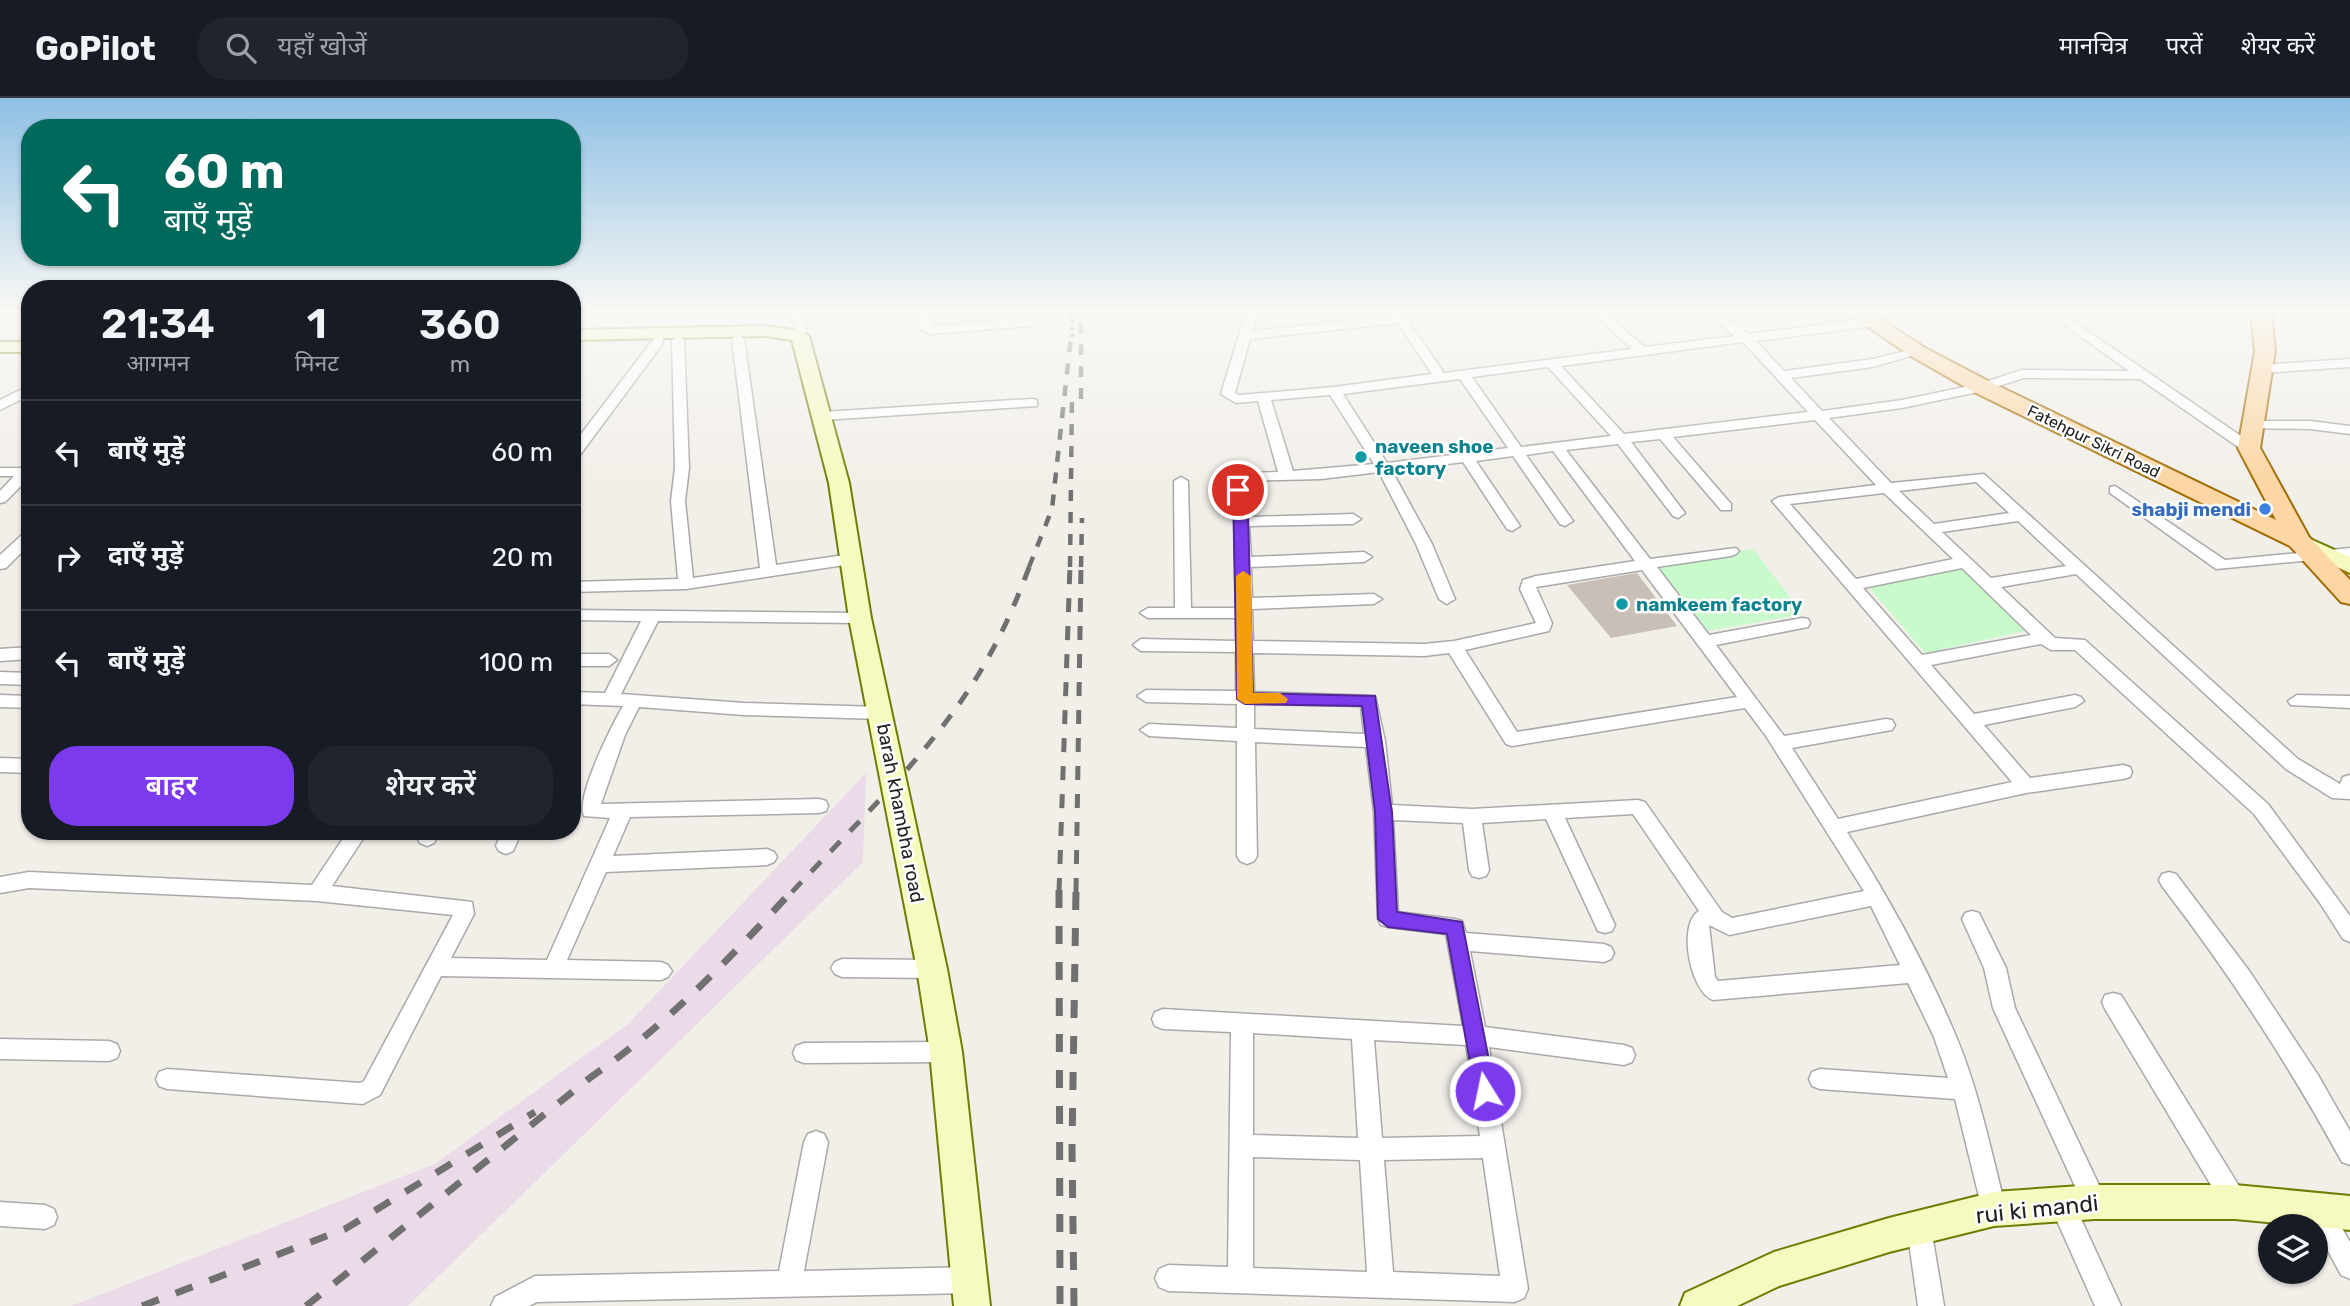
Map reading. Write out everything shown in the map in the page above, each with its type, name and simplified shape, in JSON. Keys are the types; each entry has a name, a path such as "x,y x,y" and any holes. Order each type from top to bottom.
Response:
{"main road":[{"name":"Fatehpur Sikri Road","path":"1948,368 2312,550"},
{"path":"2262,369 2249,448 2312,550 2349,595"}],"street":[{"path":"581,444 638,368"},
{"path":"679,368 682,468 678,501 686,584"},
{"path":"742,368 769,573"},
{"name":"barah khambha road","path":"809,368 839,483 860,618 932,969 946,1052 971,1293"},
{"path":"1236,368 1228,394 1237,399 1334,391 1513,368"},
{"path":"1435,368 1440,376"},
{"path":"1556,368 1622,440 1678,513"},
{"path":"1775,368 1885,486 2045,638 2053,645 2079,643 2261,809 2327,897 2350,933"},
{"path":"1782,376 1835,368"},
{"path":"2136,368 2249,448"},
{"path":"2262,369 2271,368"},
{"path":"1463,374 1565,521"},
{"path":"1247,856 1242,522 1234,477 1287,477 1386,467 1821,415 1902,404 1982,387 2022,374 2146,375"},
{"path":"1334,391 1386,467 1423,541 1447,599"},
{"path":"1,405 21,394"},
{"path":"1264,398 1287,477"},
{"path":"823,415 1032,403"},
{"path":"1,405 21,404"},
{"path":"2253,425 2310,425 2350,430"},
{"path":"1664,435 1726,507"},
{"path":"1557,447 1780,743 1876,897 1945,1036 1994,1209"},
{"path":"1467,458 1512,526"},
{"path":"0,472 21,472"},
{"path":"2026,786 1920,660 1779,501 1885,486 1979,477 2292,764 2339,793 2345,793 2350,782"},
{"path":"0,499 21,479"},
{"path":"1181,481 1183,613"},
{"path":"2115,490 2222,565 2312,550 2350,553"},
{"path":"1930,529 2020,516"},
{"path":"1242,522 1353,519"},
{"path":"0,564 21,544"},
{"path":"2312,550 2350,566"},
{"path":"1141,645 1424,650 1454,647 1543,628 1544,623 1528,589 1529,584 1536,580 1731,551"},
{"path":"1242,562 1364,557"},
{"path":"581,587 686,584 851,559"},
{"path":"1852,585 1965,562"},
{"path":"1987,583 2077,569"},
{"path":"1148,613 1183,613 1374,599"},
{"path":"581,615 860,618"},
{"path":"610,699 652,616"},
{"path":"1703,642 1802,623"},
{"path":"1920,660 2045,638"},
{"path":"1454,647 1512,740 1748,701"},
{"path":"0,655 21,654"},
{"path":"581,660 609,660"},
{"path":"0,678 21,679"},
{"path":"1146,696 1369,700 1383,812 1388,919 1453,926 1476,1036 1515,1298 1381,1285 1168,1278"},
{"path":"581,699 744,709 881,713"},
{"path":"0,701 21,702"},
{"path":"634,701 616,735 590,808 597,814 819,806"},
{"path":"1972,721 2075,701"},
{"path":"2297,701 2350,702"},
{"path":"1780,743 1886,725"},
{"path":"1149,730 1376,741"},
{"path":"0,765 21,766"},
{"path":"1834,827 2026,786 2123,772"},
{"path":"1383,812 1472,816 1638,807 1719,923 1729,927 1876,897"},
{"path":"553,969 622,813"},
{"path":"1553,813 1605,926"},
{"path":"1472,816 1479,870"},
{"path":"317,892 353,840"},
{"path":"598,865 767,857"},
{"path":"0,886 30,880 317,892 464,908 464,914 369,1092 357,1095 167,1079"},
{"path":"2169,880 2209,930 2319,1095 2350,1154"},
{"path":"1712,913 1700,920 1697,927 1705,980 1713,991 1914,973"},
{"path":"1972,919 1995,968 2004,1009 2078,1203 2108,1306"},
{"path":"1458,941 1604,953"},
{"path":"435,967 662,971"},
{"path":"842,968 932,969"},
{"path":"2113,1002 2235,1202"},
{"path":"1163,1018 1476,1036 1624,1055"},
{"path":"1240,1279 1241,1024"},
{"path":"1362,1029 1381,1285"},
{"path":"0,1049 109,1051"},
{"path":"804,1053 946,1052"},
{"path":"1820,1079 1962,1089"},
{"path":"789,1283 816,1142"},
{"path":"1242,1146 1372,1149 1494,1146"},
{"name":"rui ki mandi","path":"1698,1306 1774,1270 1994,1209 2078,1203 2235,1202 2334,1211"},
{"path":"2334,1211 2350,1266"},
{"path":"0,1214 45,1217"},
{"path":"1919,1228 1931,1306"},
{"path":"504,1306 532,1298 789,1283 971,1293"}],"shaded area":[{"path":"866,773 863,862 408,1306 71,1306 435,1164 628,1024"}],"green space":[{"path":"1753,549 1803,614 1708,631 1655,564"},
{"path":"1952,559 2030,630 1925,653 1860,577"}],"building":[{"name":"namkeem factory","path":"1637,573 1677,626 1611,638 1567,585"}],"railway":[{"path":"1029,567 1052,509 1067,368"},
{"path":"1081,368 1081,406"},
{"path":"1070,567 1072,393"},
{"path":"1081,567 1082,518"},
{"path":"792,892 897,781 947,721 994,647 1030,565"},
{"path":"1059,892 1070,565"},
{"path":"1076,892 1081,565"},
{"path":"306,1306 672,1013 793,890"},
{"path":"1074,1306 1072,1146 1076,890"},
{"path":"1059,892 1060,1306"},
{"path":"142,1306 345,1229 535,1112"}],"slow traffic":[{"path":"1243,576 1245,699 1280,699"}],"place":[{"name":"naveen shoe factory","path":"1361,457"},
{"name":"shabji mendi","path":"2265,509"},
{"name":"namkeem factory","path":"1622,604"}],"route":[{"path":"1238,490 1241,503 1245,699 1369,700 1372,705 1383,812 1388,919 1455,927 1485,1091"}]}
